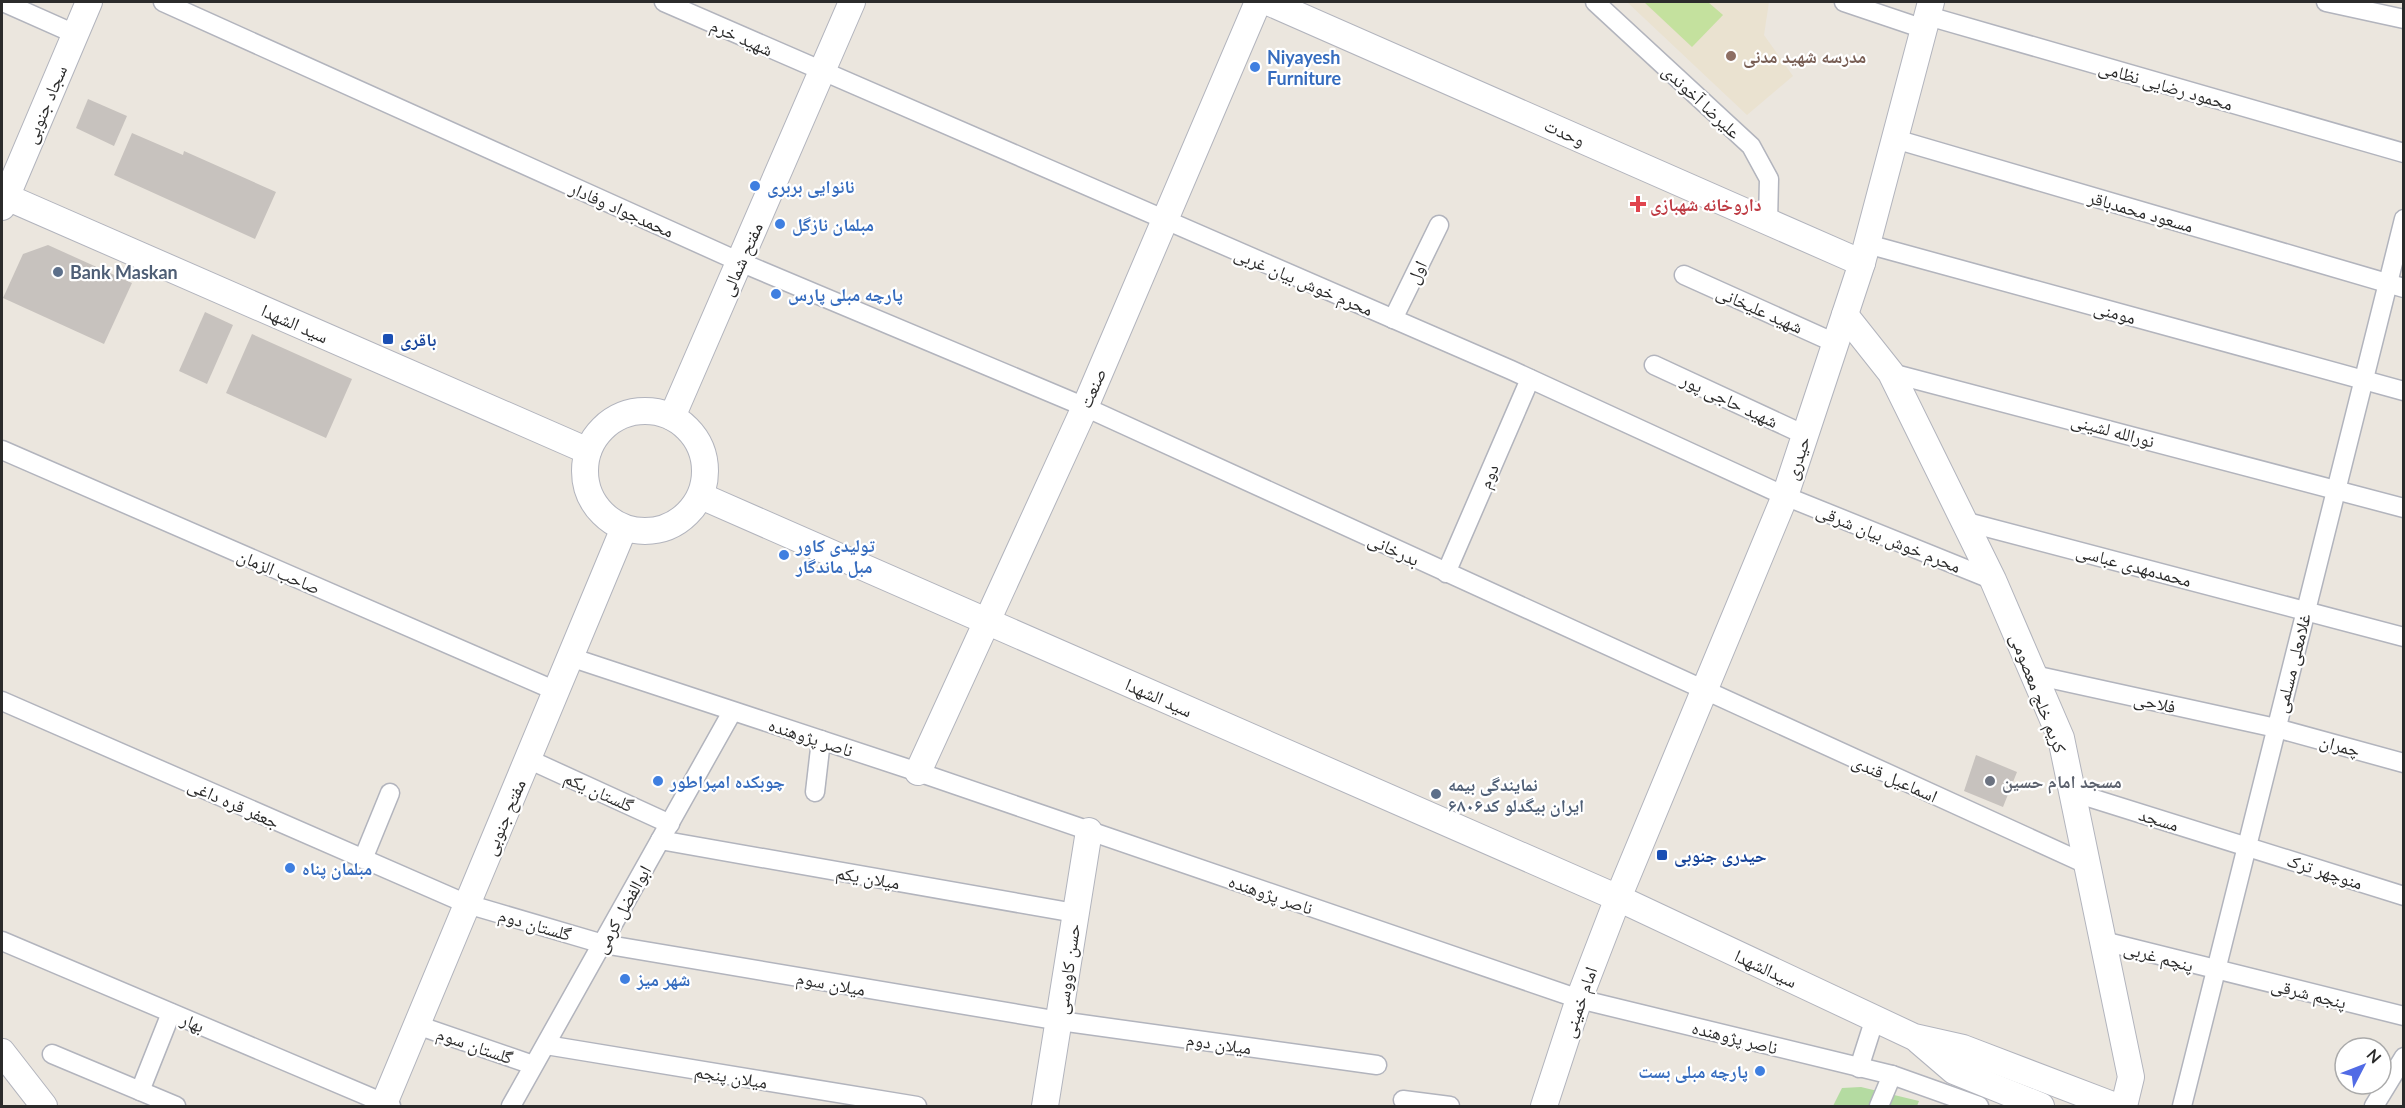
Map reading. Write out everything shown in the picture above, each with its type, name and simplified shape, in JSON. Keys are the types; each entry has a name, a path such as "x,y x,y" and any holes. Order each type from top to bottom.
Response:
{"street":[{"path":"3,2 75,34"},
{"name":"سجاد جنوبی","path":"3,199 89,2"},
{"name":"محمدجواد وفادار","path":"163,2 740,262 1084,407"},
{"name":"شهید خرم","path":"664,2 821,72"},
{"name":"مفتح شمالی","path":"672,417 852,2"},
{"name":"صنعت","path":"918,772 1084,407 1258,2"},
{"name":"وحدت","path":"1268,2 1768,222 1865,254"},
{"name":"علیرضا آخوندی","path":"1595,2 1751,146 1769,178 1768,222"},
{"name":"محمود رضایی نظامی","path":"1844,2 1928,15 2403,153"},
{"path":"2326,2 2403,20"},
{"name":"حیدری","path":"1618,898 1785,496 1865,254 1928,15"},
{"name":"محرم خوش بیان غربی","path":"821,72 1530,379 1785,496"},
{"name":"مسعود محمدباقر","path":"1895,139 2395,286"},
{"name":"سید الشهدا","path":"3,199 588,451"},
{"name":"غلامعلی مسلمی","path":"2182,1107 2363,380 2395,286 2403,219"},
{"name":"اول","path":"1393,319 1438,225"},
{"name":"مومنی","path":"1865,254 2363,380"},
{"name":"شهید علیخانی","path":"1684,275 1835,343"},
{"name":"کریم خلج معصومی","path":"1845,315 1891,373 1993,580 2061,738 2131,1077 2124,1107"},
{"name":"شهید حاجی پور","path":"1654,365 1805,435"},
{"name":"نورالله لشینی","path":"1891,373 2336,488 2403,508"},
{"name":"دوم","path":"1446,573 1530,379"},
{"path":"2363,380 2403,391"},
{"name":"بدرخانی","path":"1084,407 1704,691"},
{"path":"652,411 672,417 687,428 698,442 705,460 706,478 701,496 691,511 677,523 660,530 642,532 624,528 608,519 596,505 587,488 585,470 588,451 598,433 613,420 632,412 652,411"},
{"name":"صاحب الزمان","path":"2,450 556,691"},
{"name":"سید الشهدا","path":"701,496 1618,898"},
{"name":"محرم خوش بیان شرقی","path":"1785,496 1993,580"},
{"name":"محمدمهدی عباسی","path":"1964,521 2403,637"},
{"name":"مفتح جنوبی","path":"386,1106 417,1025 624,528"},
{"name":"ناصر پژوهنده","path":"570,657 918,772 1579,999 1892,1076 1979,1107"},
{"name":"فلاحی","path":"2034,675 2276,728"},
{"name":"اسماعیل قندی","path":"1704,691 2086,864"},
{"name":"جعفر قره داغی","path":"2,701 467,904"},
{"name":"ابوالفضل کرمی","path":"511,1107 732,712"},
{"name":"چمران","path":"2276,728 2403,763"},
{"path":"815,792 820,740"},
{"name":"گلستان یکم","path":"528,759 670,824"},
{"name":"مسجد","path":"2072,792 2246,846"},
{"path":"363,859 390,793"},
{"name":"حسن کاووسی","path":"1045,1107 1089,831"},
{"name":"میلان یکم","path":"660,840 1075,914"},
{"name":"منوچهر ترک","path":"2246,846 2403,896"},
{"name":"امام خمینی","path":"1544,1107 1579,999 1618,898"},
{"name":"سیدالشهدا","path":"1618,898 1914,1037 1963,1048 2115,1107"},
{"name":"گلستان دوم","path":"467,904 603,944"},
{"name":"بهار","path":"2,941 386,1106"},
{"name":"پنچم غربی","path":"2103,941 2215,970"},
{"name":"میلان سوم","path":"603,944 1060,1021"},
{"name":"پنجم شرقی","path":"2215,970 2403,1016"},
{"path":"140,1091 171,1013"},
{"path":"1859,1068 1875,1018"},
{"name":"میلان دوم","path":"1060,1021 1377,1065"},
{"name":"گلستان سوم","path":"417,1025 533,1065"},
{"name":"سیدالشهدا","path":"1914,1037 1954,1071 2041,1107"},
{"name":"میلان پنجم","path":"546,1045 917,1107"},
{"path":"2,1052 44,1107"},
{"path":"52,1054 176,1107"},
{"path":"2374,1107 2403,1057"},
{"path":"1879,1107 1892,1076"},
{"path":"1403,1100 1450,1107"}],"shaded area":[{"name":"مدرسه شهید مدنی","path":"1627,2 1769,2 1764,35 1793,76 1747,115"}],"green space":[{"path":"1644,2 1708,2 1723,15 1692,47"},
{"path":"1861,1087 1919,1101 1917,1106 1833,1106 1842,1088"}],"building":[{"path":"88,99 127,116 114,146 76,128"},
{"path":"132,133 183,155 184,151 276,192 255,239 114,175"},
{"path":"48,245 132,283 104,344 3,298 23,254"},
{"path":"205,312 233,325 207,384 179,371"},
{"path":"252,334 352,379 326,438 226,393"},
{"name":"مسجد امام حسین","path":"1976,755 2017,772 2003,807 1964,791"}],"place":[{"name":"مدرسه شهید مدنی","path":"1731,56"},
{"name":"Niyayesh Furniture","path":"1255,67"},
{"name":"نانوایی بربری","path":"755,186"},
{"name":"داروخانه شهبازی","path":"1638,204"},
{"name":"مبلمان نازگل","path":"780,224"},
{"name":"Bank Maskan","path":"58,272"},
{"name":"پارچه مبلی پارس","path":"776,294"},
{"name":"باقری","path":"388,339"},
{"name":"تولیدی کاور مبل ماندگار","path":"784,555"},
{"name":"چوبکده امپراطور","path":"658,781"},
{"name":"مسجد امام حسین","path":"1990,781"},
{"name":"نمایندگی بیمه ایران بیگدلو کد۶۸۰۶","path":"1436,794"},
{"name":"حیدری جنوبی","path":"1662,855"},
{"name":"مبلمان پناه","path":"290,868"},
{"name":"شهر میز","path":"625,979"},
{"name":"پارچه مبلی بست","path":"1760,1071"}]}
